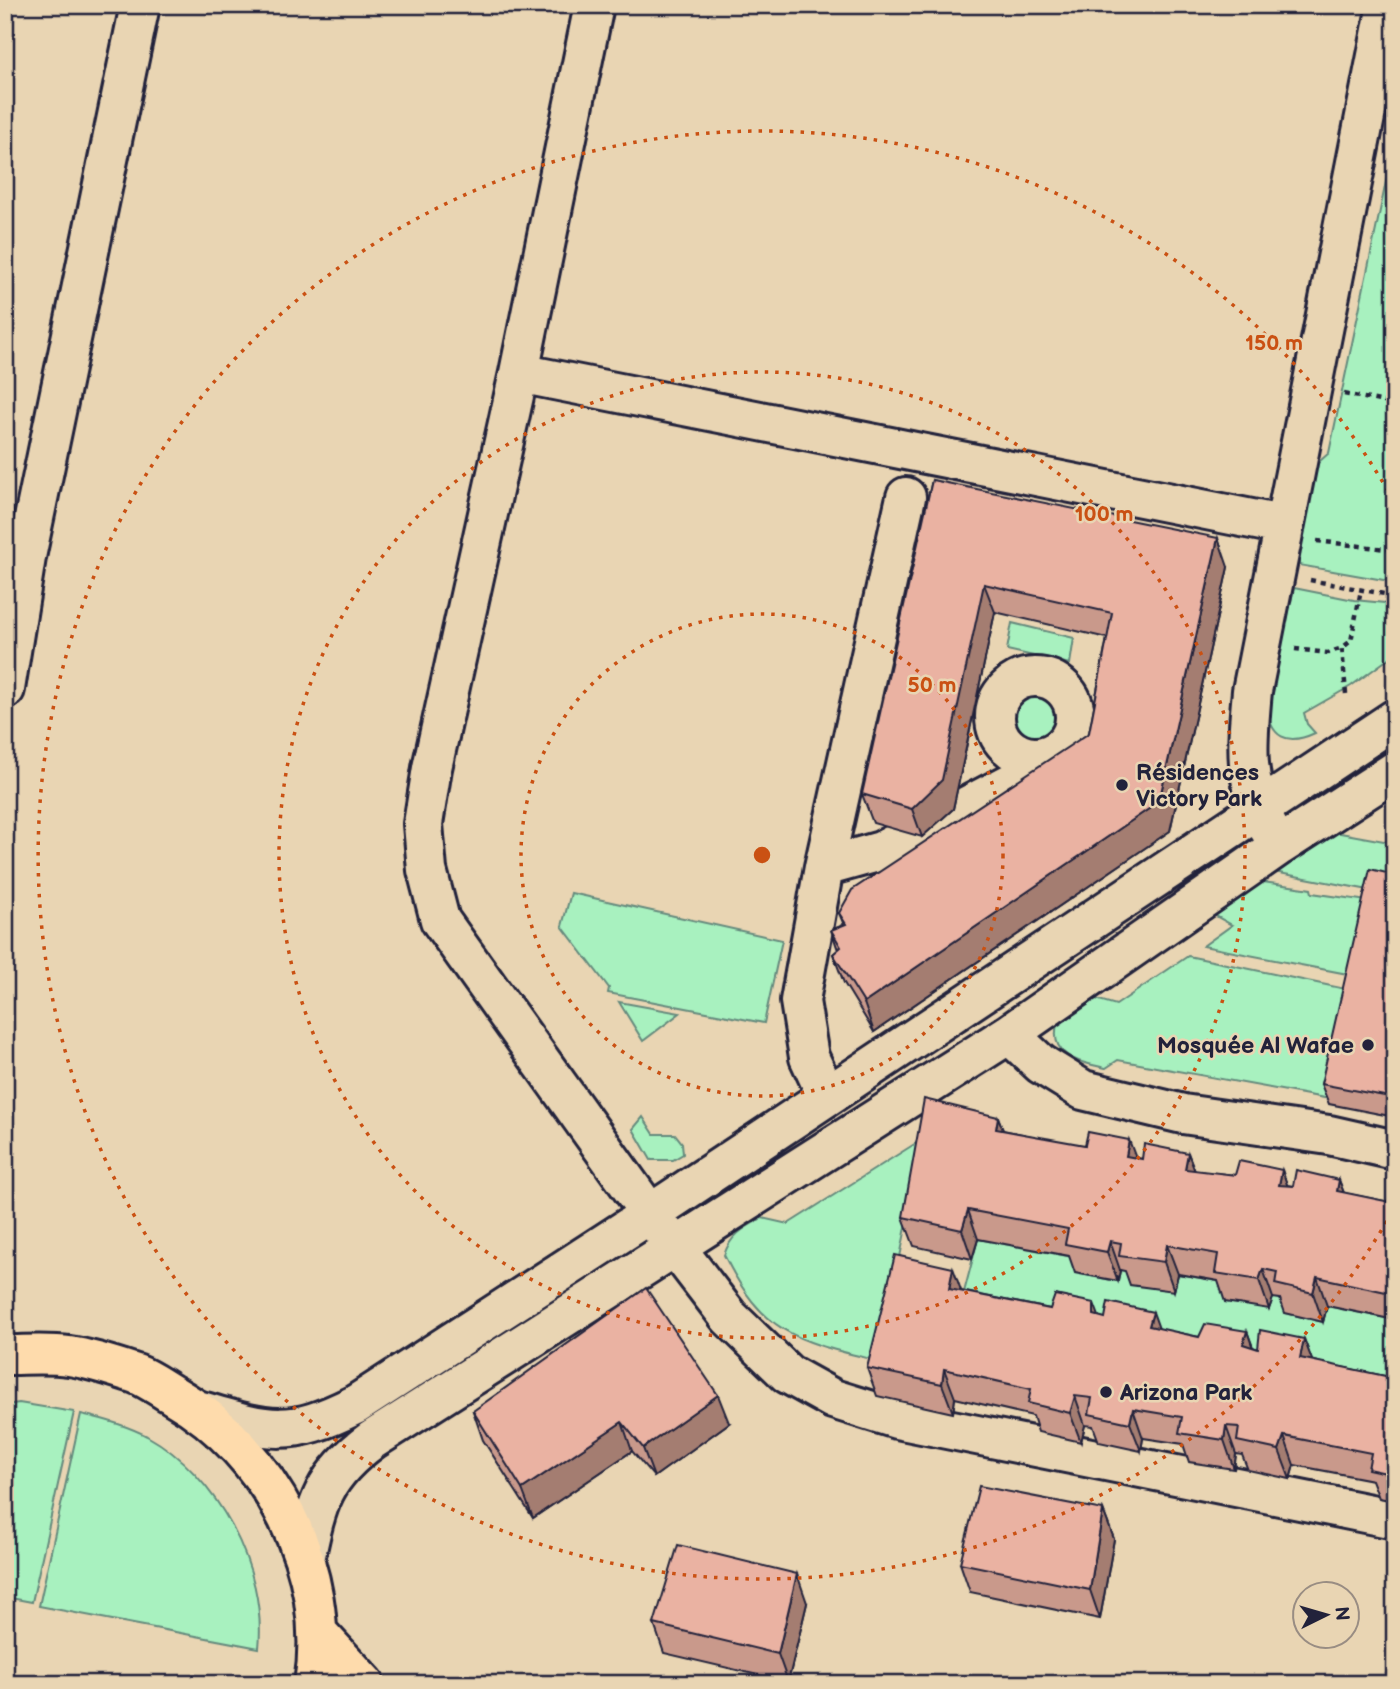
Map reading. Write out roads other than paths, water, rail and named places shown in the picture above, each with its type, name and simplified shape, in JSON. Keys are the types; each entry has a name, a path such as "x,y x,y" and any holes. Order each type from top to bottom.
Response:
{"main road":[{"path":"5,1354 69,1356 139,1375 201,1411 246,1453 281,1504 305,1560 317,1632 314,1684"},
{"path":"317,1632 365,1684"}],"street":[{"path":"5,689 15,555 140,5"},
{"path":"594,5 519,373 432,768 423,824 427,870 440,920 650,1214 729,1317 788,1374 833,1399 897,1419 1395,1519"},
{"path":"1279,846 1259,809 1248,775 1252,691 1296,532 1385,6"},
{"path":"519,373 1296,532"},
{"path":"827,1097 809,1057 800,1000 824,867 906,498"},
{"path":"824,867 867,858 963,809 1036,770 1071,737 1075,723 1070,697 1051,680 1024,678 1002,694 995,720 998,733 1005,744 1026,756 1051,754"},
{"path":"201,1411 263,1429 293,1428 326,1419 355,1405 650,1214 1395,719"},
{"path":"963,809 998,733"},
{"path":"305,1560 323,1491 344,1461 1009,1034 1279,846 1395,771"},
{"path":"1009,1034 1041,1064 1083,1090 1183,1114 1329,1135 1395,1150"}],"place":[{"name":"Résidences Victory Park","path":"1122,785"},
{"name":"Mosquée Al Wafae","path":"1368,1045"},
{"name":"Arizona Park","path":"1106,1392"}]}
